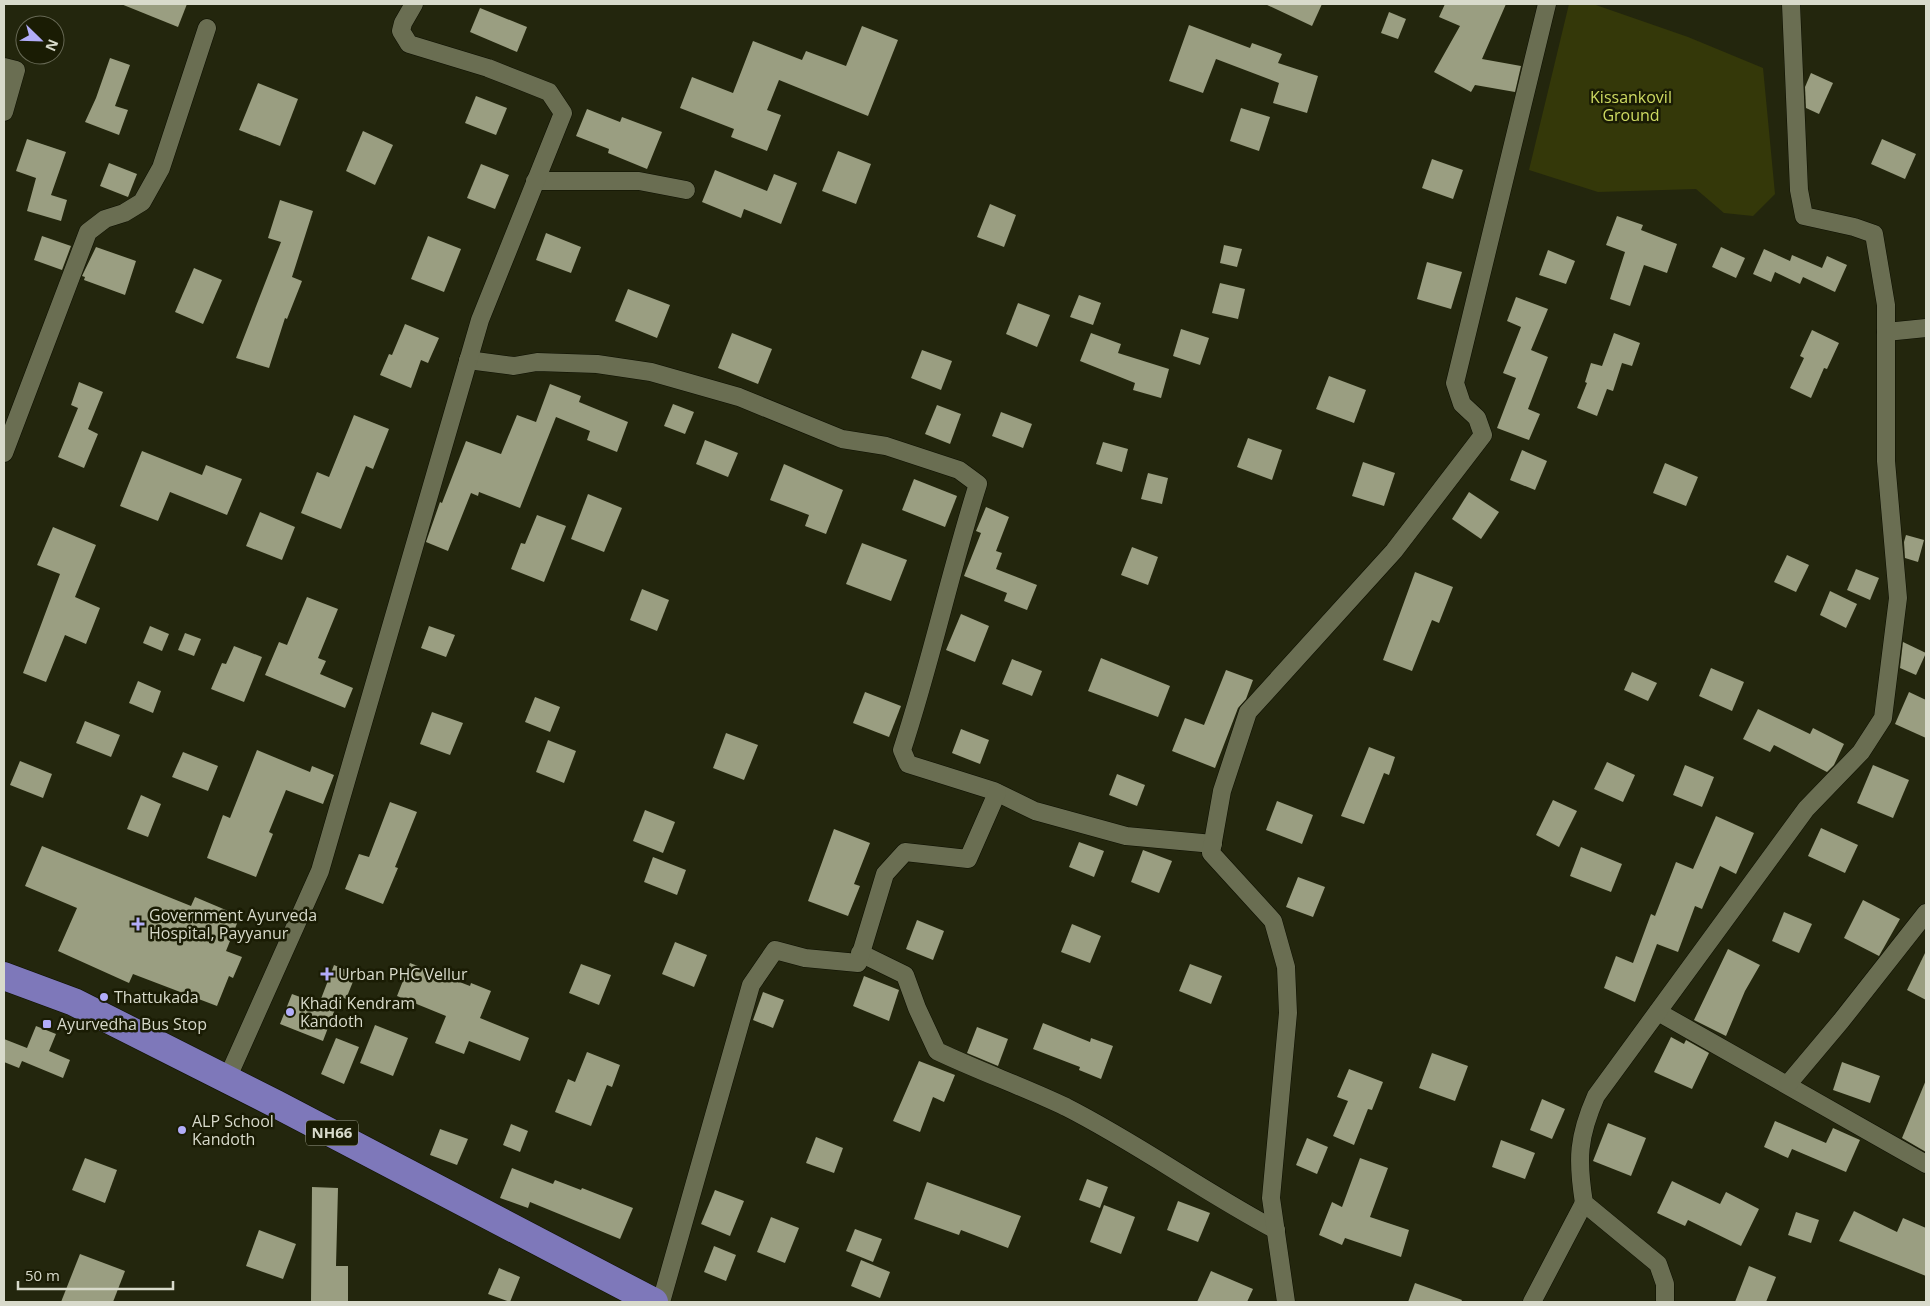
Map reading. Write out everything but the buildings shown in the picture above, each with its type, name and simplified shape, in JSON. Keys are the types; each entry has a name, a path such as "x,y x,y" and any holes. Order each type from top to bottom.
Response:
{"highway":[{"name":"NH66","path":"4,976 74,1002 654,1302"}],"street":[{"path":"226,1079 320,871 480,320 563,113 549,92 453,56 409,44 401,31 414,4"},
{"path":"1286,1302 1271,1198 1288,1013 1286,967 1273,921 1211,853 1222,791 1248,712 1394,551 1483,435 1477,418 1462,404 1455,383 1547,4"},
{"path":"1532,1302 1584,1203 1579,1173 1580,1141 1596,1096 1806,809 1861,752 1883,718 1898,598 1886,462 1886,305 1874,234 1854,227 1804,216 1799,190 1791,4"},
{"path":"4,453 88,232 105,218 124,212 142,202 161,168 207,28"},
{"path":"4,67 16,70 4,112"},
{"path":"535,181 639,181 686,190"},
{"path":"1886,332 1926,328"},
{"path":"468,360 514,366 537,362 597,364 651,372 739,397 842,439 886,446 959,470 978,484 954,562 924,685 902,750 908,764 997,793 1035,811 1126,836 1213,844"},
{"path":"661,1302 751,985 775,950 805,958 858,963 873,919 885,874 905,852 968,859 997,793"},
{"path":"1788,1084 1841,1021 1926,912"},
{"path":"860,953 905,975 916,1008 937,1051 1065,1107 1144,1150 1230,1206 1276,1230"},
{"path":"1658,1012 1788,1084 1926,1164"},
{"path":"1584,1203 1658,1264 1665,1284 1665,1302"}],"green space":[{"name":"Kissankovil Ground","path":"1569,4 1593,4 1688,37 1763,68 1775,194 1753,216 1724,213 1696,189 1598,192 1529,170"}],"place":[{"name":"Government Ayurveda Hospital, Payyanur","path":"138,924"},
{"name":"Urban PHC Vellur","path":"327,974"},
{"name":"Thattukada","path":"104,997"},
{"name":"Khadi Kendram Kandoth","path":"290,1012"},
{"name":"Ayurvedha Bus Stop","path":"47,1024"},
{"name":"ALP School Kandoth","path":"182,1130"}]}
